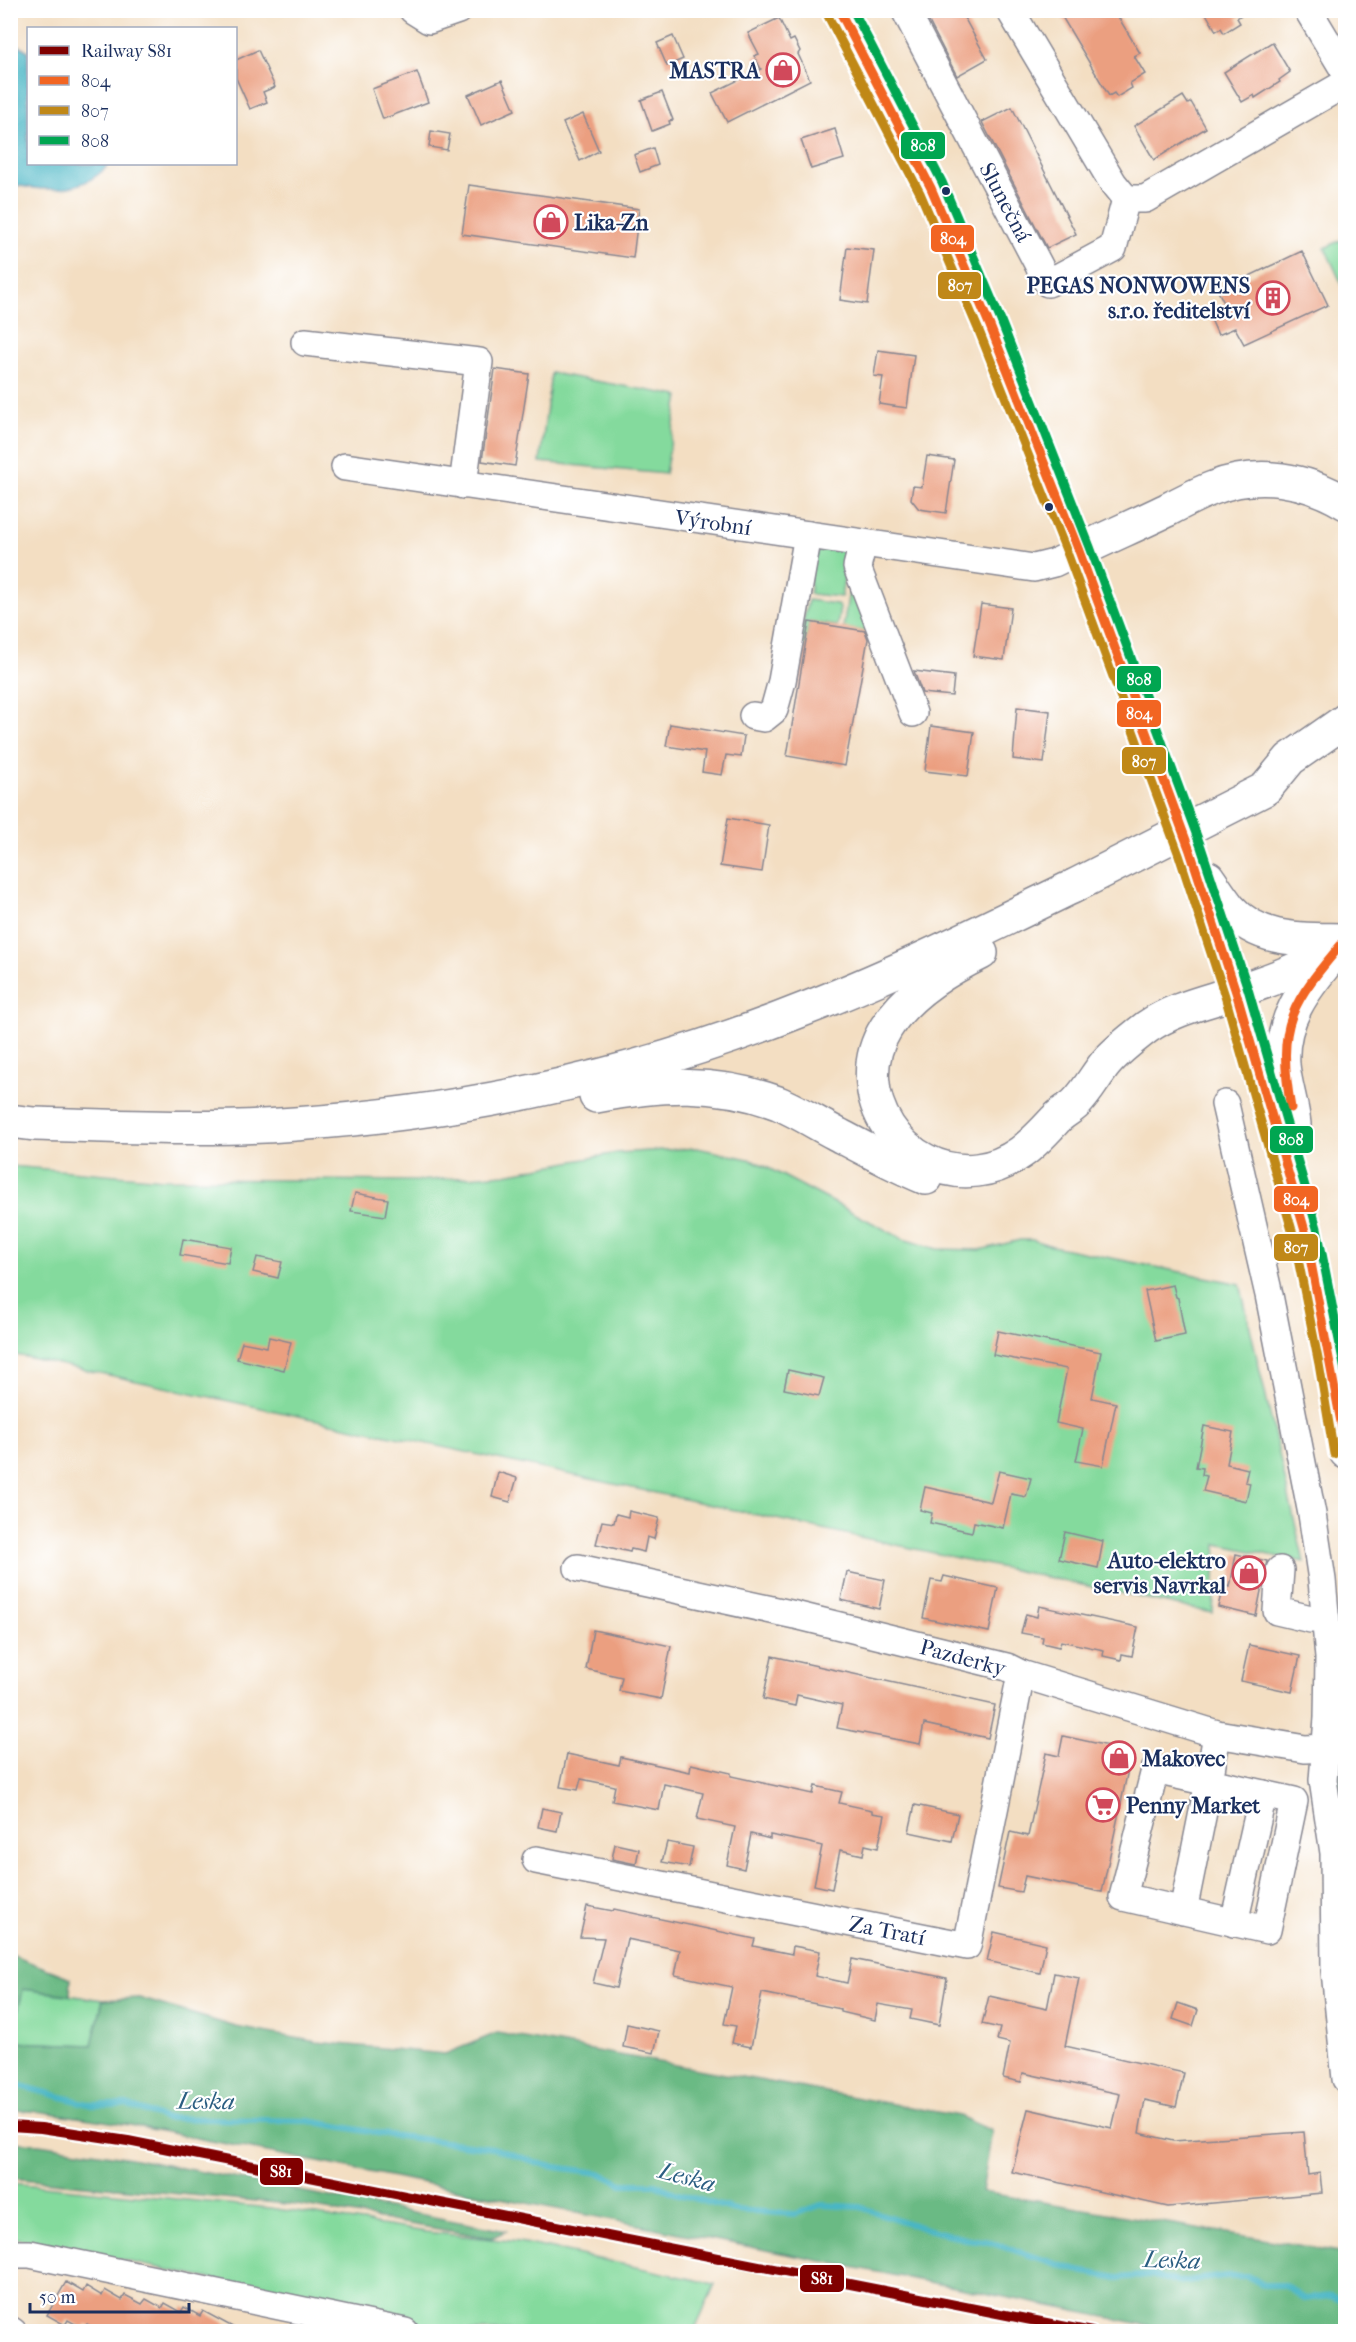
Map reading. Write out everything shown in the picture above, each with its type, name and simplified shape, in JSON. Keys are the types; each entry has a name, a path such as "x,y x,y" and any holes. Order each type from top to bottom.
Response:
{"main road":[{"path":"839,10 932,188 990,326 1079,551 1190,851 1236,992 1305,1231 1346,1452"},
{"path":"1079,551 1213,488 1240,481 1268,478 1303,483 1346,503"},
{"path":"1264,789 1290,759 1346,720"},
{"path":"10,1120 34,1124 246,1127 365,1117 536,1090 678,1054 753,1029 845,993 986,930 1346,747"},
{"path":"1190,851 1229,908 1252,927 1278,937 1345,940"},
{"path":"1073,887 1059,913 961,963 911,999 884,1030 872,1074 877,1106 895,1137 906,1149 930,1163 960,1171 990,1167 1022,1154 1057,1118 1077,1102 1108,1060 1148,1027 1178,1011 1236,992 1322,958 1345,940"},
{"path":"1305,1231 1294,1119 1283,1064 1283,1046 1290,1018 1298,999 1345,940"},
{"path":"365,1117 456,1122 646,1087 676,1085 726,1089 780,1104 882,1158 935,1182 967,1186 1008,1179 1038,1161 1061,1137 1073,1118 1077,1102"}],"street":[{"path":"413,10 429,20 458,10"},
{"name":"Slunečná","path":"905,10 1048,283 1113,248 1126,199"},
{"path":"1010,10 1113,183 1126,199 1145,199 1346,83"},
{"path":"1308,10 1346,73"},
{"path":"305,342 479,362 463,485"},
{"name":"Výrobní","path":"345,467 1034,568 1054,563 1079,551"},
{"path":"753,716 764,718 774,710 782,681 808,535"},
{"path":"863,543 857,567 913,713"},
{"path":"1225,1104 1269,1295 1293,1414 1312,1514 1326,1619 1329,1658 1329,1718 1335,1748 1323,1780 1340,1859 1335,1971 1346,2079"},
{"name":"Pazderky","path":"578,1568 795,1615 1007,1667 1021,1674 1217,1734 1305,1749 1335,1748"},
{"path":"1280,1570 1277,1611 1311,1619 1326,1619"},
{"name":"Za Tratí","path":"536,1860 967,1946 1021,1674"},
{"path":"1183,1911 1217,1734"},
{"path":"1155,1770 1209,1782 1294,1801 1267,1930 1123,1897 1155,1770"},
{"path":"10,2254 30,2254 405,2331"}],"green space":[{"path":"1345,238 1346,291 1325,248"},
{"path":"551,373 679,396 665,474 540,462"},
{"path":"820,550 849,550 841,597 810,594 810,564"},
{"path":"852,572 869,632 843,628"},
{"path":"808,600 836,604 840,608 837,626 809,622 803,656 796,654"},
{"path":"697,1148 753,1160 903,1239 937,1249 980,1250 1020,1240 1033,1240 1052,1246 1240,1284 1304,1562 1217,1544 1213,1613 11,1354 11,1166 163,1179 418,1181 505,1174 617,1153"},
{"path":"1345,1767 1345,1811 1339,1817 1335,1773"},
{"path":"11,1955 71,1978 70,1995 23,1989 11,2041"},
{"path":"23,1989 103,2000 92,2045 11,2042"},
{"path":"139,1998 236,2027 317,2042 445,2054 497,2033 959,2116 992,2131 982,2192 1345,2253 1345,2331 1177,2331 130,2125 43,2112 11,2110 11,2042 92,2045 103,2000"},
{"path":"10,2142 125,2157 506,2231 491,2238 297,2205 11,2178"},
{"path":"10,2183 270,2208 427,2232 519,2242 715,2284 694,2331 459,2331 11,2237"}],"water":[{"path":"10,40 27,50 27,165 108,165 99,174 76,186 50,189 11,184"}],"building":[{"path":"923,10 960,10 987,59 957,76"},
{"path":"1058,10 1114,10 1140,53 1134,56 1145,74 1130,83 1132,88 1117,97 1114,93 1109,96"},
{"path":"1204,10 1248,10 1237,18 1240,23 1224,33 1221,28 1216,31"},
{"path":"779,18 790,41 794,39 800,51 798,54 810,80 727,122 712,93 761,69 754,56 759,54 748,33"},
{"path":"673,36 683,59 667,66 657,43"},
{"path":"1272,42 1290,72 1279,80 1280,82 1255,98 1254,95 1242,102 1224,72"},
{"path":"258,50 275,87 263,92 267,102 250,109 237,80 237,60"},
{"path":"417,72 428,102 383,119 372,89"},
{"path":"502,80 515,110 481,125 468,95"},
{"path":"662,92 673,120 669,121 670,124 652,131 641,100"},
{"path":"1183,96 1188,104 1191,102 1206,128 1154,160 1134,126"},
{"path":"1012,107 1076,234 1047,248 982,122"},
{"path":"583,114 599,151 580,161 563,123"},
{"path":"835,129 844,159 811,169 801,140"},
{"path":"431,131 450,134 447,150 429,147"},
{"path":"653,148 658,165 640,172 634,155"},
{"name":"Lika-Zn","path":"469,185 639,209 633,258 462,234"},
{"path":"847,247 874,250 867,304 840,300"},
{"name":"PEGAS NONWOWENS s.r.o. ředitelství","path":"1302,251 1328,305 1244,344 1235,328 1218,335 1210,317 1227,309 1218,291"},
{"path":"878,350 914,355 907,408 879,404 883,377 874,376"},
{"path":"495,369 529,374 515,466 482,461"},
{"path":"927,456 954,460 946,513 919,509 911,499 913,486 922,487"},
{"path":"981,604 1011,608 1004,660 973,656"},
{"path":"809,622 865,631 868,639 845,766 787,756"},
{"path":"914,671 954,676 952,696 922,693"},
{"path":"1017,707 1050,711 1044,763 1013,759"},
{"path":"670,724 744,736 741,757 726,755 722,775 702,772 705,752 666,746"},
{"path":"931,726 974,732 968,776 925,771"},
{"path":"728,818 769,825 762,872 720,866"},
{"path":"355,1193 388,1199 385,1216 351,1211"},
{"path":"183,1239 231,1247 228,1263 180,1255"},
{"path":"257,1257 282,1262 278,1278 253,1272"},
{"path":"1173,1285 1178,1298 1185,1335 1156,1341 1145,1291"},
{"path":"998,1331 1101,1352 1092,1398 1116,1403 1103,1466 1076,1461 1083,1429 1056,1423 1067,1369 993,1355"},
{"path":"269,1337 291,1342 284,1370 237,1359 242,1342 267,1347"},
{"path":"788,1370 824,1378 819,1396 784,1389"},
{"path":"1204,1426 1233,1432 1227,1464 1248,1469 1245,1482 1250,1483 1246,1501 1203,1491 1207,1476 1202,1475 1203,1468 1196,1467"},
{"path":"999,1471 1031,1478 1026,1497 1011,1494 1003,1528 974,1522 972,1532 930,1523 932,1513 920,1510 925,1487 991,1502"},
{"path":"498,1472 517,1478 510,1502 492,1497"},
{"path":"629,1511 659,1518 654,1539 647,1537 644,1552 631,1549 630,1552 596,1544 602,1521 614,1523 616,1514 628,1517"},
{"path":"1065,1532 1103,1541 1098,1568 1059,1559"},
{"name":"Auto-elektro servis Navrkal","path":"1236,1554 1267,1561 1256,1616 1218,1607 1223,1585 1230,1587"},
{"path":"847,1572 885,1580 879,1609 841,1600"},
{"path":"944,1576 998,1588 989,1632 923,1618 931,1580 942,1582"},
{"path":"1039,1606 1138,1627 1132,1656 1122,1654 1121,1660 1103,1656 1104,1650 1061,1641 1059,1647 1042,1643 1043,1637 1021,1633 1026,1614 1037,1617"},
{"path":"593,1630 671,1646 661,1699 619,1691 622,1677 586,1669"},
{"path":"1249,1645 1300,1656 1292,1692 1241,1681"},
{"path":"772,1656 995,1705 988,1738 924,1724 920,1744 837,1728 842,1705 797,1695 795,1706 763,1699"},
{"path":"1063,1736 1132,1751 1102,1892 1025,1876 1021,1892 998,1888 1010,1832 1028,1836 1046,1753 1059,1756"},
{"path":"567,1754 619,1765 621,1757 690,1772 691,1764 731,1773 731,1776 813,1794 815,1786 842,1792 839,1803 885,1815 878,1848 865,1845 863,1855 840,1850 832,1889 814,1885 822,1846 806,1842 770,1835 770,1839 751,1834 744,1869 727,1865 735,1827 697,1819 703,1793 664,1784 659,1810 612,1801 615,1786 581,1779 578,1790 560,1787"},
{"path":"915,1805 958,1814 952,1841 909,1832"},
{"path":"542,1808 561,1812 557,1831 538,1827"},
{"path":"667,1842 693,1847 689,1867 662,1862"},
{"path":"615,1844 639,1849 636,1864 612,1859"},
{"path":"587,1906 613,1911 614,1909 755,1939 753,1946 792,1954 793,1946 820,1951 815,1976 847,1983 852,1959 947,1978 939,2025 910,2019 912,2010 878,2004 875,2020 841,2012 841,2009 762,1993 751,2047 732,2043 736,2026 724,2024 732,1987 675,1975 680,1950 627,1939 616,1988 593,1983 604,1938 580,1937"},
{"path":"994,1932 1046,1944 1040,1973 987,1961"},
{"path":"1054,1973 1079,1978 1065,2046 1184,2073 1176,2107 1145,2100 1139,2133 1173,2141 1304,2132 1308,2175 1320,2173 1322,2193 1168,2207 1012,2172 1028,2109 1112,2128 1120,2094 1023,2073 1021,2082 1003,2078 1010,2043 997,2040 1000,2028 982,2024 989,1996 1047,2009"},
{"path":"1178,2003 1198,2010 1193,2026 1173,2019"},
{"path":"627,2024 659,2031 654,2053 623,2047"},
{"path":"66,2282 83,2292 86,2286 102,2296 105,2290 122,2300 125,2295 142,2304 146,2299 162,2308 165,2303 181,2312 184,2307 200,2316 203,2311 240,2331 100,2331 87,2324 84,2329 68,2320 65,2325 47,2315"}],"waterway":[{"name":"Leska","path":"10,2083 92,2105 127,2105 164,2118 309,2121 382,2134 493,2148 548,2166 600,2173 622,2184 655,2184 675,2193 735,2210 795,2214 821,2205 860,2207 920,2227 965,2239 985,2241 1079,2271 1118,2278 1150,2275 1178,2282 1226,2276 1247,2276 1264,2285 1285,2285 1304,2299 1331,2296 1346,2303"}],"rail line":[{"name":"S81","path":"10,2126 41,2128 128,2141 1092,2332"}],"transit line":[{"name":"804","path":"839,10 931,188 990,326 1079,551 1190,851 1236,992 1305,1231 1346,1449"},
{"name":"808","path":"853,10 942,182 1001,321 1090,547 1201,847 1248,989 1317,1228 1346,1376"},
{"name":"807","path":"828,16 920,193 979,331 1068,555 1179,855 1225,996 1293,1234 1334,1454"},
{"name":"804","path":"1291,1108 1286,1054 1287,1034 1292,1016 1312,981 1345,940"}],"place":[{"name":"MASTRA","path":"783,70"},
{"name":"Lika-Zn","path":"551,222"},
{"name":"PEGAS NONWOWENS s.r.o. ředitelství","path":"1273,298"},
{"name":"Auto-elektro servis Navrkal","path":"1249,1573"},
{"name":"Makovec","path":"1119,1758"},
{"name":"Penny Market","path":"1103,1805"}]}
